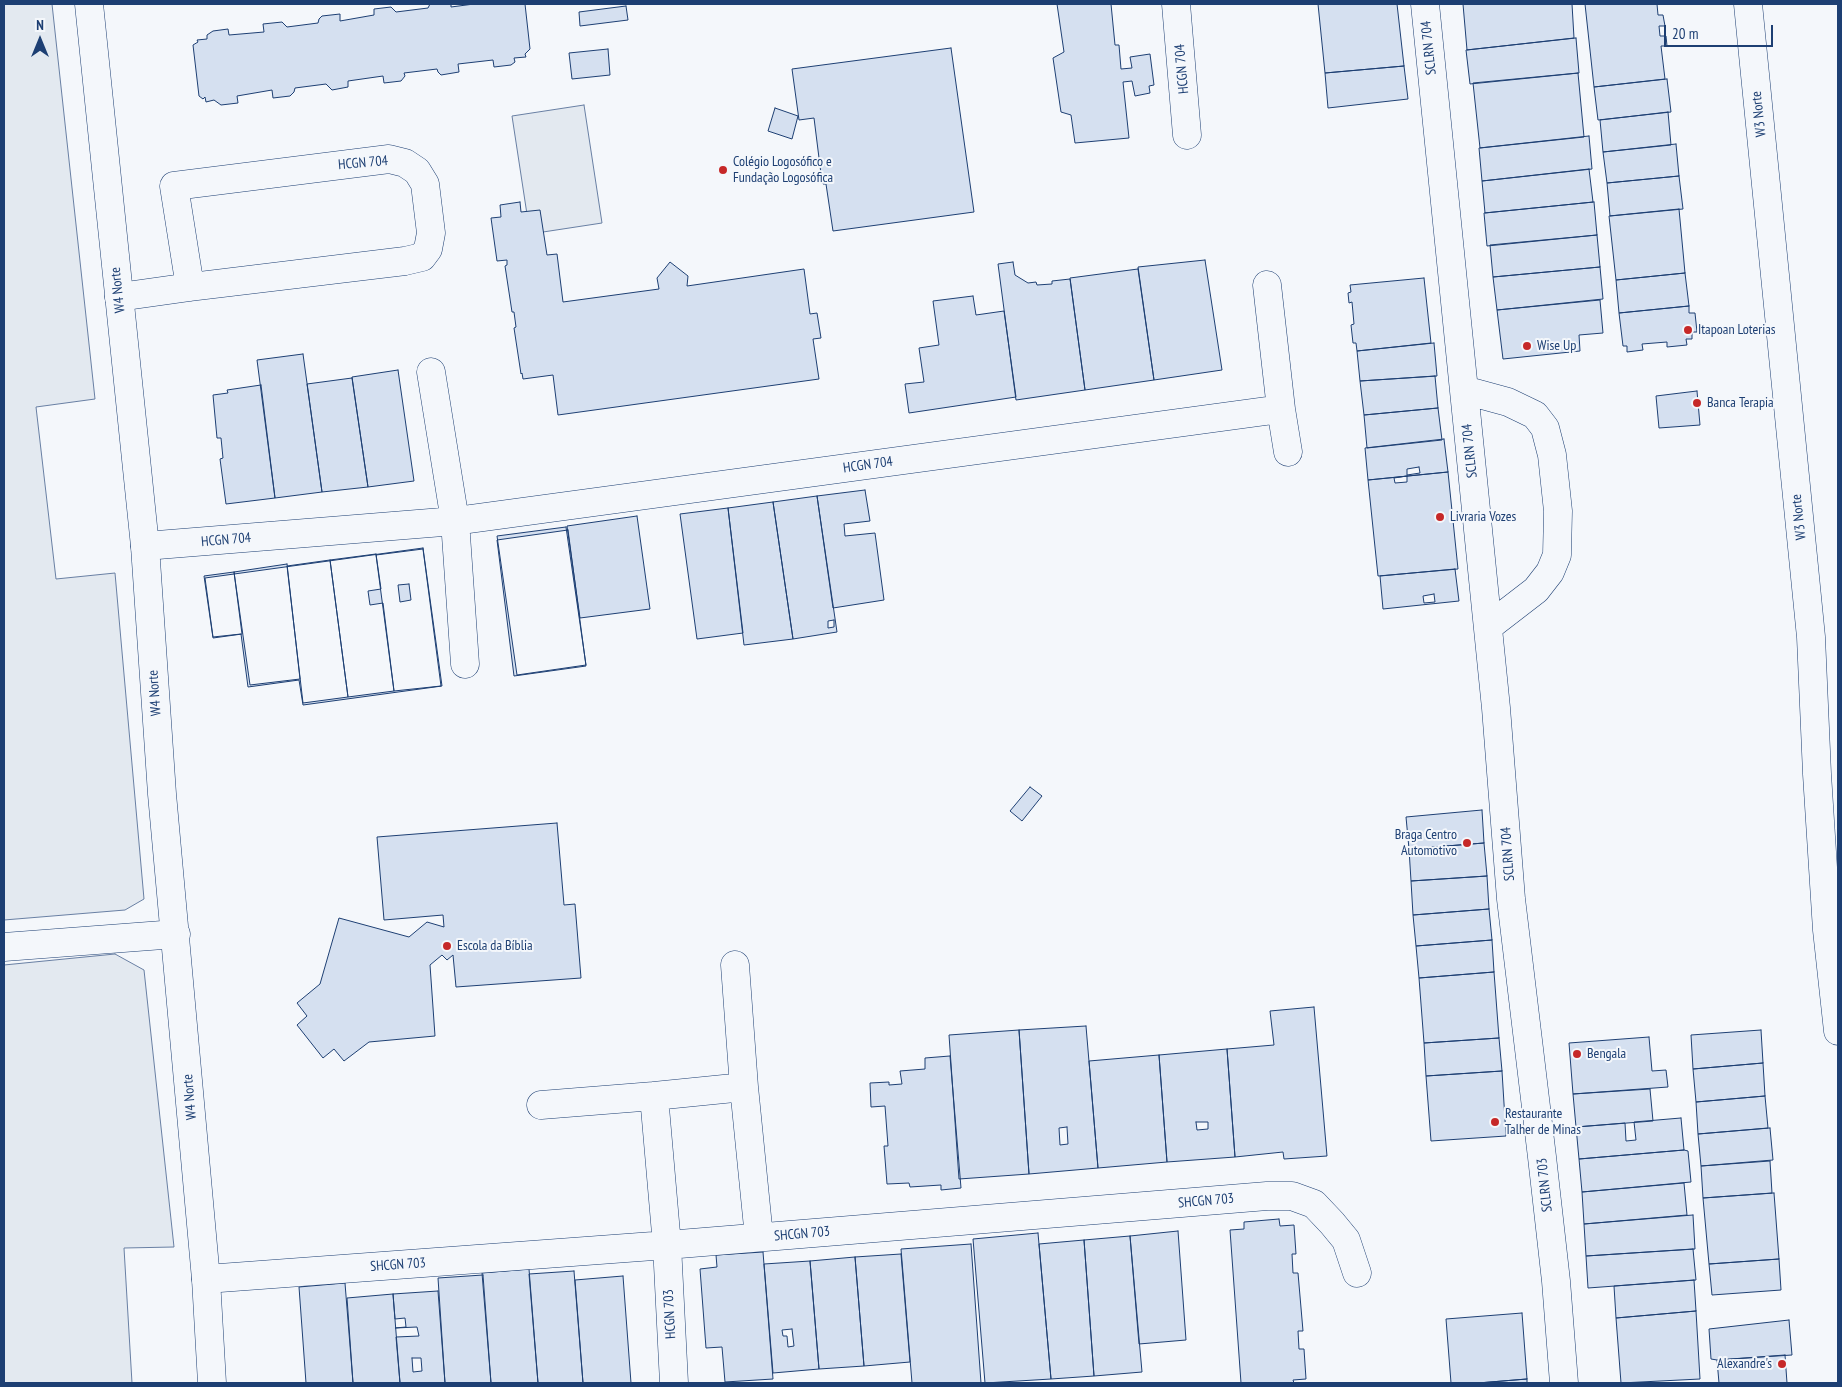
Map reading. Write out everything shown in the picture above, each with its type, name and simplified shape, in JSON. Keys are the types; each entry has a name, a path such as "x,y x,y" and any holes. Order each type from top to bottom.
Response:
{"street":[{"name":"W4 Norte","path":"89,4 145,546 162,794 206,1279 212,1383"},
{"name":"HCGN 704","path":"1176,4 1187,134"},
{"name":"SCLRN 704","path":"1425,4 1488,627 1512,898"},
{"name":"W3 Norte","path":"1748,4 1811,637 1817,774 1826,910 1838,1030"},
{"name":"HCGN 704","path":"119,297 405,261 422,257 428,250 431,233 425,184 417,171 405,163 389,159 174,186 190,287"},
{"path":"1267,285 1281,409 1288,452"},
{"path":"431,372 455,521 466,664"},
{"path":"1464,390 1508,402 1535,415 1544,428 1552,455 1558,511 1557,555 1550,572 1536,590 1488,627"},
{"name":"HCGN 704","path":"145,546 455,521 1281,409"},
{"name":"SCLRN 703","path":"1512,898 1547,1204 1564,1383"},
{"path":"4,946 176,934"},
{"path":"735,965 744,1087 760,1238"},
{"path":"541,1104 744,1087"},
{"name":"HCGN 703","path":"654,1096 667,1245 674,1383"},
{"name":"SHCGN 703","path":"206,1279 760,1238 1267,1196 1292,1196 1314,1204 1346,1240 1357,1273"}],"shaded area":[{"path":"4,4 52,4 95,399 36,407 56,579 115,573 144,899 125,910 4,920"},
{"path":"584,105 602,223 530,234 512,116"},
{"path":"115,954 144,970 174,1247 124,1248 132,1383 4,1383 4,965"}],"building":[{"path":"430,4 451,4 451,7 474,4 525,4 530,49 525,54 526,57 514,58 515,62 511,65 494,67 493,60 458,64 459,72 441,75 437,69 404,73 405,76 401,81 384,83 383,76 348,81 348,87 332,90 326,84 295,88 290,96 273,98 272,90 237,96 238,103 221,105 214,100 206,102 205,97 203,99 199,96 193,45 198,42 197,40 207,39 207,35 213,31 228,29 229,35 264,32 263,24 282,22 287,27 318,23 322,16 340,14 340,21 374,15 374,9 391,7 396,12 428,8"},
{"path":"1057,4 1111,4 1115,45 1119,45 1121,69 1132,68 1130,57 1150,54 1154,85 1149,86 1150,93 1135,96 1132,81 1123,82 1129,138 1075,143 1071,115 1061,112 1053,58 1064,52"},
{"path":"1318,4 1397,4 1404,66 1325,73"},
{"path":"1463,4 1572,4 1574,38 1467,50"},
{"path":"1585,4 1657,4 1658,15 1663,15 1665,26 1659,26 1660,36 1666,36 1667,46 1661,46 1665,79 1594,87"},
{"path":"626,6 628,20 580,26 579,12"},
{"path":"1576,38 1579,73 1470,84 1466,50"},
{"path":"951,48 974,212 833,231 826,184 822,182 814,118 799,120 792,69"},
{"path":"608,49 610,75 572,79 569,53"},
{"path":"1404,66 1408,99 1328,108 1325,73"},
{"path":"1578,73 1584,137 1480,148 1473,83"},
{"path":"1667,79 1671,112 1598,120 1594,87"},
{"path":"775,108 798,116 792,139 768,131"},
{"path":"1668,112 1671,145 1603,152 1600,120"},
{"path":"1589,136 1592,169 1482,181 1479,148"},
{"path":"1676,144 1679,176 1607,183 1603,152"},
{"path":"1589,169 1593,202 1485,213 1482,181"},
{"path":"1679,176 1683,209 1610,216 1607,183"},
{"path":"520,202 521,212 540,210 547,255 557,254 563,302 659,289 657,278 670,262 688,276 687,286 804,269 810,314 817,313 821,338 813,339 819,379 558,415 553,375 523,379 521,374 514,328 516,327 514,312 512,312 505,266 507,265 507,260 497,261 491,218 501,217 500,205"},
{"path":"1594,202 1597,235 1487,246 1484,213"},
{"path":"1679,209 1685,273 1616,280 1609,216"},
{"path":"1597,235 1600,267 1493,277 1490,245"},
{"path":"1205,260 1222,370 1154,380 1138,267"},
{"path":"1013,262 1015,275 1028,283 1036,282 1037,285 1052,284 1052,281 1070,279 1085,390 1016,400 998,264"},
{"path":"1600,267 1603,299 1497,310 1493,277"},
{"path":"1138,269 1154,380 1085,390 1070,278"},
{"path":"1685,273 1689,306 1619,313 1616,280"},
{"path":"1424,278 1431,343 1357,351 1356,343 1353,343 1351,325 1354,324 1352,302 1349,303 1348,293 1351,292 1350,285"},
{"path":"973,296 976,315 1004,311 1016,397 909,413 905,384 924,382 919,348 939,345 933,301"},
{"path":"1600,300 1603,333 1579,335 1580,351 1503,359 1497,310"},
{"path":"1689,306 1689,313 1695,313 1697,332 1692,332 1692,339 1686,339 1687,345 1667,347 1667,342 1642,344 1643,350 1627,352 1627,346 1623,346 1619,313"},
{"path":"1434,343 1437,376 1360,381 1357,351"},
{"path":"303,354 322,492 275,498 257,360"},
{"path":"398,370 414,481 368,487 352,377"},
{"path":"1435,376 1438,408 1364,415 1360,381"},
{"path":"352,378 368,487 322,492 307,384"},
{"path":"261,385 275,498 226,504 220,459 223,458 221,438 217,438 213,395 228,393 227,390"},
{"path":"1697,391 1700,425 1659,428 1656,396"},
{"path":"1438,408 1442,440 1367,448 1364,415"},
{"path":"1444,439 1448,472 1368,480 1365,448","holes":["1419,467 1420,473 1407,475 1407,469"]},
{"path":"1448,472 1458,569 1378,576 1368,480 1405,476 1394,478 1395,483 1407,482 1407,476"},
{"path":"865,490 870,521 844,524 845,536 875,533 884,600 833,608 817,496"},
{"path":"817,496 837,632 793,639 773,502","holes":["834,620 834,627 828,628 828,621"]},
{"path":"773,502 793,639 744,645 728,508"},
{"path":"728,508 743,633 697,639 680,514"},
{"path":"637,516 650,609 580,618 567,526"},
{"path":"566,527 586,665 517,675 497,536"},
{"path":"568,530 586,666 514,676 497,540"},
{"path":"423,548 442,686 303,705 299,680 248,687 241,634 213,637 205,578"},
{"path":"423,549 441,686 394,691 376,555","holes":["409,584 411,600 400,602 398,585"]},
{"path":"376,554 381,589 368,591 370,605 383,603 394,691 348,697 330,560"},
{"path":"330,560 348,697 303,703 287,566"},
{"path":"287,564 300,679 250,685 234,572"},
{"path":"1455,569 1459,601 1383,609 1380,576","holes":["1434,594 1435,602 1424,603 1423,596"]},
{"path":"234,572 242,634 213,638 204,576"},
{"path":"1030,787 1042,796 1022,821 1010,811"},
{"path":"1482,810 1484,843 1409,849 1406,817"},
{"path":"557,823 564,905 575,904 581,978 456,987 453,955 447,960 442,955 430,965 435,1036 369,1042 344,1061 334,1049 323,1058 297,1025 307,1016 297,1003 320,984 339,918 409,937 427,922 444,927 443,915 384,920 377,837"},
{"path":"1484,843 1487,876 1411,881 1409,849"},
{"path":"1487,876 1489,909 1413,915 1411,881"},
{"path":"1489,909 1492,940 1416,946 1413,915"},
{"path":"1492,940 1494,972 1419,978 1416,946"},
{"path":"1494,972 1499,1038 1424,1043 1419,978"},
{"path":"1314,1007 1327,1156 1284,1159 1283,1152 1235,1157 1227,1049 1274,1045 1270,1011"},
{"path":"1086,1026 1098,1168 1029,1174 1019,1030","holes":["1067,1127 1068,1144 1060,1145 1059,1128"]},
{"path":"1019,1030 1029,1174 959,1179 949,1035"},
{"path":"1761,1030 1763,1063 1693,1069 1691,1035"},
{"path":"1649,1037 1652,1071 1666,1070 1668,1087 1573,1094 1569,1043"},
{"path":"1499,1038 1502,1071 1426,1076 1424,1043"},
{"path":"1227,1049 1235,1157 1167,1162 1159,1055","holes":["1196,1122 1208,1122 1208,1129 1197,1130"]},
{"path":"1159,1055 1167,1162 1098,1168 1089,1061"},
{"path":"950,1056 961,1188 941,1190 941,1185 910,1187 909,1183 887,1184 884,1146 888,1146 885,1106 871,1107 870,1083 889,1082 889,1085 902,1084 900,1071 925,1069 925,1058"},
{"path":"1763,1063 1765,1096 1696,1102 1693,1069"},
{"path":"1502,1071 1506,1136 1431,1141 1426,1076"},
{"path":"1650,1089 1653,1121 1576,1127 1573,1094"},
{"path":"1765,1096 1768,1128 1698,1134 1696,1102"},
{"path":"1681,1118 1684,1150 1579,1159 1576,1127 1625,1123 1626,1141 1636,1140 1634,1122"},
{"path":"1770,1128 1773,1160 1701,1166 1698,1134"},
{"path":"1688,1151 1691,1182 1582,1192 1579,1159"},
{"path":"1770,1161 1772,1193 1703,1198 1701,1166"},
{"path":"1684,1183 1687,1215 1584,1224 1582,1192"},
{"path":"1774,1193 1779,1259 1709,1264 1703,1198"},
{"path":"1693,1215 1695,1249 1586,1256 1584,1224"},
{"path":"1279,1219 1280,1226 1294,1225 1296,1254 1292,1254 1293,1273 1298,1273 1303,1331 1298,1331 1299,1349 1304,1349 1306,1379 1293,1380 1294,1383 1241,1383 1230,1230 1244,1229 1244,1222"},
{"path":"1178,1231 1186,1340 1139,1344 1130,1236"},
{"path":"1038,1233 1051,1379 985,1383 973,1239"},
{"path":"1130,1236 1142,1372 1094,1376 1084,1240"},
{"path":"1084,1240 1094,1376 1051,1379 1039,1244"},
{"path":"971,1244 981,1383 912,1383 901,1249"},
{"path":"1693,1249 1696,1280 1588,1288 1586,1256"},
{"path":"763,1252 773,1379 725,1382 722,1347 706,1348 700,1269 717,1267 716,1255"},
{"path":"901,1254 910,1362 864,1366 855,1257"},
{"path":"855,1257 864,1366 819,1369 810,1261"},
{"path":"1779,1259 1781,1290 1712,1295 1709,1264"},
{"path":"810,1261 819,1369 773,1373 764,1264","holes":["792,1329 794,1346 788,1347 787,1336 783,1336 782,1330"]},
{"path":"529,1269 538,1383 491,1383 482,1273"},
{"path":"574,1271 583,1383 538,1383 529,1274"},
{"path":"483,1275 491,1383 445,1383 438,1278"},
{"path":"623,1276 631,1383 583,1383 575,1280"},
{"path":"1694,1280 1696,1311 1616,1318 1614,1286"},
{"path":"345,1283 353,1383 306,1383 299,1287"},
{"path":"438,1291 445,1383 400,1383 396,1337 419,1336 417,1327 395,1328 406,1327 405,1318 395,1319 393,1294","holes":["412,1358 421,1358 422,1371 413,1372"]},
{"path":"393,1294 400,1383 353,1383 347,1298"},
{"path":"1696,1311 1700,1379 1621,1383 1616,1318"},
{"path":"1522,1313 1527,1379 1451,1383 1446,1319"},
{"path":"1789,1320 1792,1355 1711,1359 1709,1329"},
{"path":"1785,1355 1787,1383 1719,1383 1717,1360"},
{"path":"1527,1379 1527,1383 1478,1383"}],"place":[{"name":"Colégio Logosófico e Fundação Logosófica","path":"723,170"},
{"name":"Itapoan Loterias","path":"1688,330"},
{"name":"Wise Up","path":"1527,346"},
{"name":"Banca Terapia","path":"1697,403"},
{"name":"Livraria Vozes","path":"1440,517"},
{"name":"Braga Centro Automotivo","path":"1467,843"},
{"name":"Escola da Bíblia","path":"447,946"},
{"name":"Bengala","path":"1577,1054"},
{"name":"Restaurante Talher de Minas","path":"1495,1122"},
{"name":"Alexandre's","path":"1782,1364"}]}
